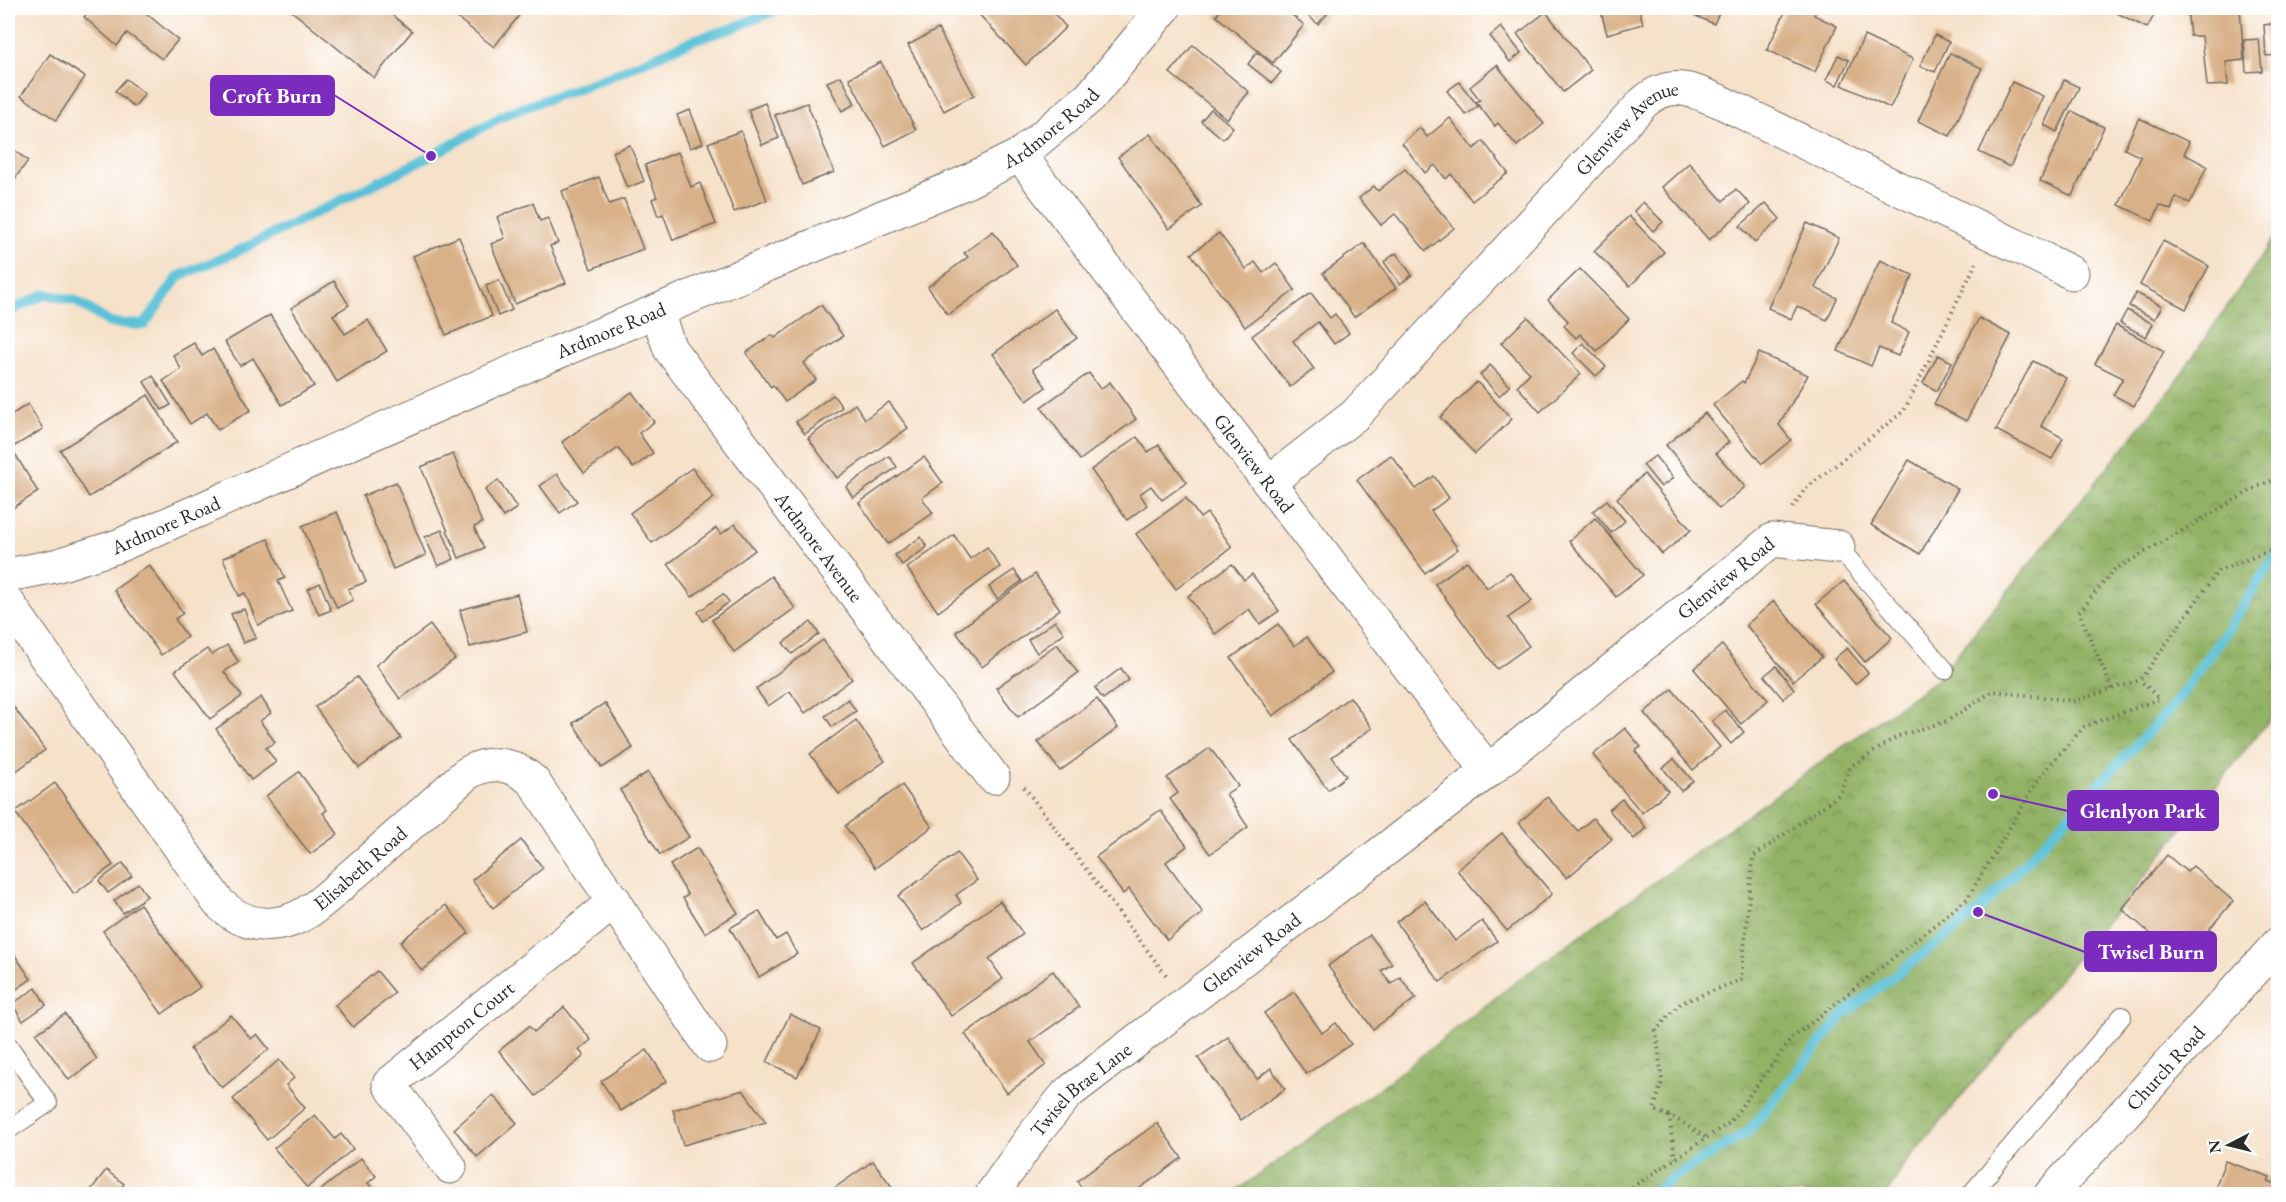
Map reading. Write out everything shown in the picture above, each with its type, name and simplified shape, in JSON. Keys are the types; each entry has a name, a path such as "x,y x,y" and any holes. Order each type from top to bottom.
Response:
{"street":[{"name":"Ardmore Road","path":"8,575 55,566 118,546 546,357 964,183 1020,155 1090,97 1164,8"},
{"name":"Glenview Avenue","path":"1269,482 1354,415 1644,102 1663,89 1688,88 1700,93 2073,273"},
{"name":"Glenview Road","path":"1020,155 1488,771"},
{"name":"Ardmore Avenue","path":"657,312 670,349 993,777"},
{"name":"Glenview Road","path":"1186,1002 1488,771 1772,540 1838,547"},
{"name":"Elisabeth Road","path":"8,603 218,902 241,919 271,925 300,916 332,892 466,774 476,768 493,764 512,766 533,781 615,900 710,1046"},
{"name":"Hampton Court","path":"450,1167 388,1084 615,900"},
{"name":"Church Road","path":"2051,1194 2278,944"},
{"name":"Twisel Brae Lane","path":"992,1194 1032,1137 1067,1094 1186,1002"}],"lane":[{"path":"1838,547 1945,670"},
{"path":"1971,1194 2122,1016"},
{"path":"8,1045 48,1102 8,1130"}],"path":[{"path":"1772,540 1804,490 1904,411 1990,232"},
{"path":"2112,689 2079,612 2114,570 2257,487 2278,478"},
{"path":"1705,1137 1654,1110 1662,1081 1656,1030 1682,1003 1741,980 1753,857 1840,794 1850,767 1898,736 1947,721 1993,691 2074,702 2140,680 2218,571 2269,551 2278,536"},
{"path":"1622,1194 1729,1123 1791,1040 1967,899 2043,772 2084,727 2158,699 2140,680"},
{"path":"993,777 1015,775 1186,1002"},
{"path":"1669,1116 1674,1158"}],"green space":[{"path":"2278,232 2278,709 2137,886 1904,1165 1887,1194 1232,1194 1389,1081 1521,978 1937,679 2173,386"}],"building":[{"path":"92,8 140,8 178,40 162,59 127,33 117,46 84,17"},
{"path":"288,8 383,8 412,31 374,78"},
{"path":"445,8 525,8 494,47"},
{"path":"973,8 1049,8 1066,27 1026,65"},
{"path":"1222,8 1283,8 1304,25 1273,63 1216,16"},
{"path":"1298,8 1319,8 1327,14 1318,24"},
{"path":"1600,8 1639,8 1643,24 1607,34"},
{"path":"1678,8 1721,8 1714,24"},
{"path":"1787,8 1818,8 1814,15 1837,26 1815,72 1767,50"},
{"path":"2107,8 2158,8 2147,28"},
{"path":"2187,8 2240,8 2244,60 2226,62 2228,85 2207,86 2202,36 2190,36"},
{"path":"1546,12 1591,70 1563,92 1517,34"},
{"path":"2278,23 2278,55 2266,56 2264,25"},
{"path":"1501,27 1521,53 1510,62 1490,36"},
{"path":"938,29 974,95 944,111 908,45"},
{"path":"1935,35 1949,42 1935,72 1920,66"},
{"path":"1864,36 1913,59 1890,108 1842,85"},
{"path":"2259,39 2262,71 2246,72 2244,40"},
{"path":"1193,45 1249,92 1227,119 1170,73"},
{"path":"1257,52 1281,72 1272,83 1248,64"},
{"path":"1950,53 1982,68 1950,136 1918,121"},
{"path":"50,54 85,77 56,120 21,96"},
{"path":"1838,55 1849,60 1837,85 1826,80"},
{"path":"881,62 916,130 885,146 849,78"},
{"path":"1497,65 1544,124 1517,146 1498,123 1495,126 1476,102 1480,100 1470,87"},
{"path":"841,76 855,104 842,111 827,82"},
{"path":"126,79 145,94 134,107 115,91"},
{"path":"2064,80 2079,87 2057,132 2044,125"},
{"path":"1459,82 1478,106 1466,115 1447,91"},
{"path":"2012,82 2043,96 2010,167 1979,152"},
{"path":"765,103 779,138 762,145 748,110"},
{"path":"807,103 834,172 802,185 775,115"},
{"path":"1211,109 1233,127 1223,139 1201,121"},
{"path":"690,110 703,143 690,148 677,115"},
{"path":"2072,111 2104,127 2072,196 2040,181"},
{"path":"1450,118 1474,149 1483,141 1508,173 1472,201 1451,174 1446,179 1435,165 1425,173 1402,143 1420,128 1427,137"},
{"path":"2139,118 2189,142 2184,154 2207,166 2190,203 2176,197 2171,210 2160,205 2153,221 2119,205 2141,157 2124,149"},
{"path":"741,131 767,200 734,212 708,143"},
{"path":"1150,134 1202,206 1169,229 1118,157"},
{"path":"8,145 28,161 8,188"},
{"path":"630,145 644,181 627,188 613,152"},
{"path":"678,152 691,187 700,183 716,224 673,240 663,214 658,216 652,199 657,197 645,165"},
{"path":"1689,163 1723,201 1736,189 1750,204 1709,240 1662,187"},
{"path":"1405,169 1454,228 1426,251 1395,214 1381,225 1359,198 1374,186 1378,191"},
{"path":"599,177 609,204 624,199 643,249 591,269 562,191"},
{"path":"1643,202 1663,222 1653,231 1634,211"},
{"path":"533,203 540,221 548,218 558,243 550,246 566,283 515,304 491,244 505,238 497,217"},
{"path":"1766,203 1780,219 1755,242 1740,226"},
{"path":"1629,216 1664,252 1630,286 1594,251"},
{"path":"1807,223 1839,238 1815,288 1837,298 1827,320 1797,306 1791,319 1768,308"},
{"path":"993,231 1017,265 948,315 928,287 968,257 964,253"},
{"path":"1219,233 1246,269 1255,262 1263,273 1276,263 1295,290 1245,327 1191,254"},
{"path":"459,237 492,316 446,335 413,256"},
{"path":"2163,241 2209,266 2186,309 2140,285"},
{"path":"1364,243 1396,288 1354,317 1323,273"},
{"path":"1396,253 1412,275 1400,284 1384,262"},
{"path":"1880,260 1913,275 1891,323 1909,332 1898,356 1879,348 1871,366 1838,351"},
{"path":"1580,269 1629,319 1597,351 1580,334 1576,338 1564,326 1568,321 1548,300"},
{"path":"499,280 512,310 498,316 486,286"},
{"path":"334,281 349,305 333,315 345,334 368,320 387,351 337,382 291,308"},
{"path":"1311,293 1330,318 1335,314 1349,333 1334,344 1318,322 1293,341 1314,369 1290,387 1252,336"},
{"path":"2136,293 2162,306 2155,319 2129,306"},
{"path":"821,305 843,336 804,363 816,380 785,402 746,353 772,335 775,338"},
{"path":"1055,309 1077,338 1033,369 1046,387 1027,401 993,354"},
{"path":"2127,310 2153,324 2146,337 2120,323"},
{"path":"270,315 314,386 282,405 253,358 240,366 225,342"},
{"path":"1528,317 1581,374 1540,412 1517,386 1530,373 1501,343"},
{"path":"1979,318 2011,335 1966,421 1934,404"},
{"path":"2116,325 2164,351 2134,406 2113,395 2123,378 2095,364"},
{"path":"194,343 202,356 213,349 251,410 218,430 207,413 190,424 163,381 181,369 173,355"},
{"path":"1583,343 1606,367 1596,376 1573,353"},
{"path":"1759,353 1808,375 1779,425 1791,440 1762,464 1713,405 1742,381 1744,383"},
{"path":"1938,355 1952,362 1937,391 1923,383"},
{"path":"2033,361 2066,378 2041,426 2063,438 2052,459 1996,430"},
{"path":"1490,365 1510,386 1499,396 1480,375"},
{"path":"1089,373 1100,389 1110,382 1136,419 1080,460 1041,407"},
{"path":"153,376 171,405 162,410 144,382"},
{"path":"1477,382 1512,419 1475,454 1440,417"},
{"path":"632,392 654,422 639,433 653,453 633,468 618,448 584,473 562,442"},
{"path":"148,395 177,442 89,497 60,450"},
{"path":"833,395 842,407 805,434 796,422"},
{"path":"889,402 908,428 837,478 808,438 855,404 865,419"},
{"path":"28,404 43,429 15,446 8,434 8,417"},
{"path":"1705,413 1729,442 1716,453 1745,487 1719,509 1666,445"},
{"path":"1137,437 1148,452 1159,445 1187,482 1162,500 1151,486 1140,494 1147,505 1127,520 1091,470"},
{"path":"8,442 38,492 8,511"},
{"path":"453,454 482,523 474,527 484,548 459,558 421,467"},
{"path":"1391,455 1416,489 1434,476 1449,498 1431,511 1458,549 1425,573 1357,480"},
{"path":"889,456 897,467 853,498 846,487"},
{"path":"1655,456 1673,478 1661,487 1643,465"},
{"path":"924,457 943,483 922,498 933,513 888,544 859,503"},
{"path":"1909,460 1958,489 1920,554 1871,525"},
{"path":"692,468 714,498 652,543 630,513"},
{"path":"557,474 577,501 560,513 540,486"},
{"path":"1644,474 1691,530 1662,554 1617,498"},
{"path":"498,480 517,508 503,517 485,490"},
{"path":"396,482 426,555 393,569 363,496"},
{"path":"1186,498 1200,518 1207,513 1232,547 1176,589 1136,534"},
{"path":"1607,500 1625,521 1611,533 1593,511"},
{"path":"337,512 366,582 348,589 353,600 337,608 302,526"},
{"path":"1595,518 1643,575 1616,597 1569,541"},
{"path":"735,524 755,550 692,597 668,564 716,528 721,534"},
{"path":"442,530 454,559 438,566 425,537"},
{"path":"954,535 970,559 987,547 1000,567 938,612 907,568"},
{"path":"921,537 927,547 902,565 895,555"},
{"path":"268,539 285,578 278,581 292,611 258,625 245,593 239,596 223,558"},
{"path":"1467,561 1487,588 1510,572 1532,601 1508,618 1529,646 1497,669 1435,584"},
{"path":"1232,564 1244,580 1252,574 1279,611 1260,624 1249,609 1215,634 1188,596"},
{"path":"149,565 183,613 175,619 187,637 161,655 114,590"},
{"path":"1014,570 1022,581 997,599 989,587"},
{"path":"1035,574 1060,609 982,667 956,632"},
{"path":"771,576 795,608 734,652 712,620"},
{"path":"1844,581 1892,638 1865,662 1816,604"},
{"path":"320,583 331,610 319,615 308,589"},
{"path":"517,594 527,632 470,647 460,610"},
{"path":"723,594 729,602 703,621 698,612"},
{"path":"1774,601 1822,657 1793,681 1746,625"},
{"path":"244,609 256,638 243,643 231,614"},
{"path":"1055,621 1064,633 1037,653 1028,640"},
{"path":"811,622 819,634 792,654 783,643"},
{"path":"1278,624 1294,646 1307,637 1332,672 1273,716 1231,658"},
{"path":"430,625 455,659 400,699 376,665"},
{"path":"823,640 852,679 805,713 790,691 768,706 756,689"},
{"path":"1057,644 1078,673 1018,717 996,688"},
{"path":"227,645 239,662 224,672 242,696 210,719 175,671 207,649 212,655"},
{"path":"1722,645 1768,700 1741,724 1694,669"},
{"path":"1847,648 1868,673 1855,684 1834,659"},
{"path":"1776,666 1794,689 1783,699 1764,676"},
{"path":"1121,668 1129,680 1103,699 1095,688"},
{"path":"357,677 401,738 359,768 315,707"},
{"path":"1672,689 1720,747 1693,770 1644,713"},
{"path":"261,697 271,713 260,721 275,742 266,748 276,762 251,780 216,729"},
{"path":"1350,697 1372,728 1332,757 1346,776 1328,790 1292,740"},
{"path":"848,699 856,711 832,727 825,716"},
{"path":"1097,699 1118,728 1060,771 1038,742"},
{"path":"605,703 633,748 602,768 573,723"},
{"path":"13,706 45,750 8,777 8,710"},
{"path":"1725,710 1744,732 1731,744 1712,721"},
{"path":"856,720 885,761 839,794 810,754"},
{"path":"1625,728 1641,747 1635,751 1668,791 1642,813 1593,755"},
{"path":"1210,748 1238,786 1226,794 1248,827 1210,854 1170,799 1178,793 1167,778"},
{"path":"1674,759 1693,781 1681,791 1663,768"},
{"path":"299,772 327,810 323,813 338,834 310,854 266,796"},
{"path":"648,772 689,837 660,855 620,790"},
{"path":"55,783 113,865 74,894 15,812"},
{"path":"902,785 932,827 875,868 845,826"},
{"path":"1547,797 1578,831 1593,818 1612,839 1567,878 1519,823"},
{"path":"1622,799 1646,828 1634,839 1609,810"},
{"path":"1160,810 1187,846 1166,862 1203,913 1167,940 1129,889 1123,894 1096,857"},
{"path":"1502,833 1552,894 1507,931 1457,870"},
{"path":"521,840 543,868 493,908 472,880"},
{"path":"697,848 738,913 705,933 683,898 688,895 670,865"},
{"path":"957,853 977,880 956,895 961,903 923,931 898,896"},
{"path":"2167,855 2187,872 2193,866 2233,901 2182,961 2122,909"},
{"path":"123,863 132,876 108,893 99,881"},
{"path":"138,883 147,896 123,913 114,901"},
{"path":"1000,901 1023,934 989,959 1003,979 951,1016 913,963"},
{"path":"1425,901 1455,941 1482,921 1497,941 1440,982 1396,922"},
{"path":"140,904 200,987 162,1014 103,931"},
{"path":"446,905 469,933 422,971 400,942"},
{"path":"759,911 776,940 786,934 797,954 759,977 730,928"},
{"path":"1370,935 1392,964 1381,971 1391,984 1400,977 1416,998 1373,1029 1328,966"},
{"path":"12,951 31,979 8,995 8,954"},
{"path":"377,971 395,993 353,1027 335,1005"},
{"path":"1053,971 1079,1007 1030,1042 1046,1065 1007,1093 965,1034"},
{"path":"36,988 46,1005 23,1021 12,1004"},
{"path":"1294,992 1322,1033 1336,1023 1351,1044 1306,1074 1264,1013"},
{"path":"564,1007 591,1040 579,1050 584,1056 536,1096 499,1051 529,1026 534,1032"},
{"path":"65,1014 97,1059 69,1080 36,1034"},
{"path":"790,1014 821,1030 797,1077 767,1062"},
{"path":"231,1015 251,1039 257,1034 269,1049 222,1088 190,1049"},
{"path":"1228,1037 1257,1079 1271,1068 1285,1089 1241,1120 1198,1058"},
{"path":"647,1050 667,1081 621,1111 601,1081"},
{"path":"279,1060 294,1078 286,1085 305,1108 267,1140 233,1099"},
{"path":"743,1090 766,1122 683,1145 673,1110"},
{"path":"493,1095 517,1123 477,1157 454,1129"},
{"path":"315,1115 335,1139 341,1134 353,1149 307,1188 274,1148"},
{"path":"1157,1123 1182,1158 1136,1191 1138,1194 1086,1194 1077,1181"},
{"path":"361,1158 376,1176 368,1183 378,1194 316,1194"},
{"path":"873,1161 895,1191 889,1194 826,1194"},
{"path":"2225,1161 2270,1177 2268,1181 2278,1184 2274,1194 2213,1194"},
{"path":"106,1170 124,1184 119,1191 124,1194 88,1194"}],"waterway":[{"path":"8,312 45,294 76,301 110,323 144,325 179,276 234,253 431,156 506,114 608,77 696,39 731,29 780,8"},
{"path":"1652,1194 1677,1175 1748,1132 1844,1014 1978,912 2173,706 2224,635 2278,551"}],"place":[{"name":"Croft Burn","path":"431,156"},
{"name":"Glenlyon Park","path":"1993,794"},
{"name":"Twisel Burn","path":"1978,912"}]}
